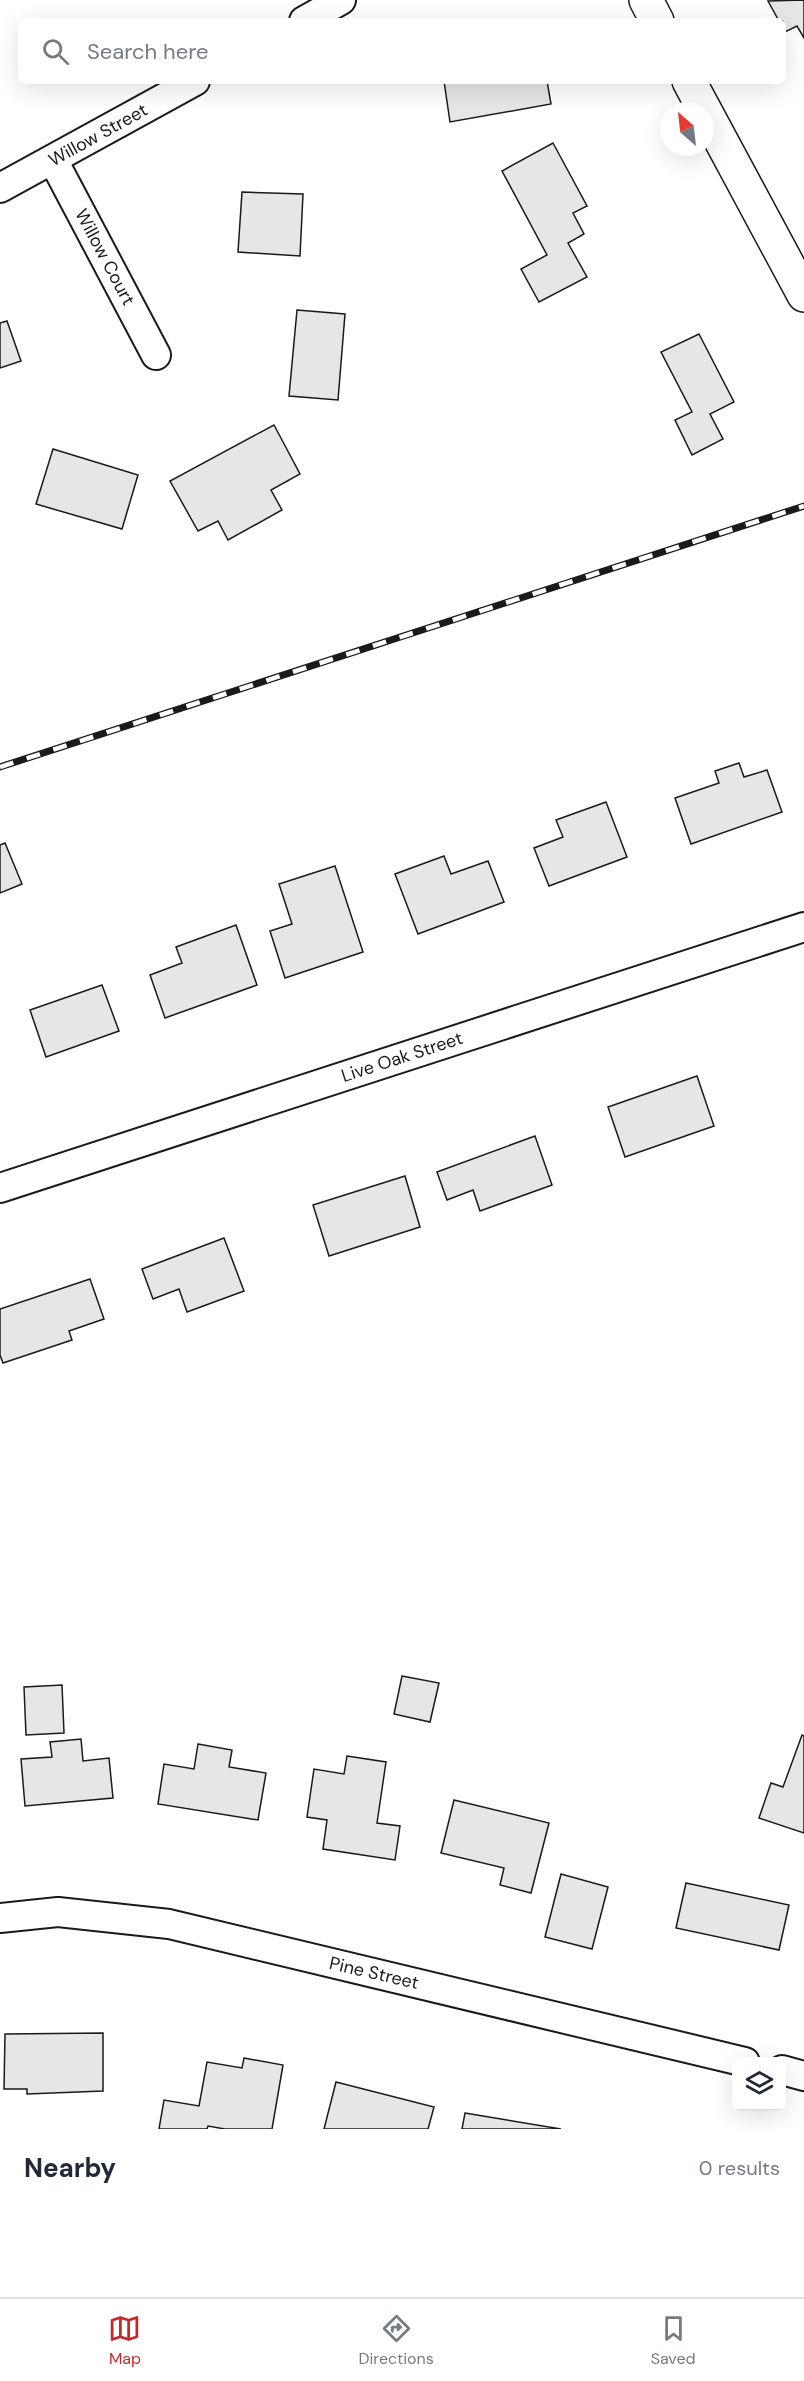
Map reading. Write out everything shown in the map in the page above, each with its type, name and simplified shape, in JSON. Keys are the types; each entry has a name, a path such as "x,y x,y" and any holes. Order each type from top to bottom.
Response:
{"street":[{"path":"309,18 341,0"},
{"path":"646,0 655,18"},
{"name":"Willow Street","path":"0,188 190,84"},
{"path":"691,84 804,295"},
{"name":"Willow Court","path":"53,160 156,355"},
{"name":"Live Oak Street","path":"0,1188 804,927"},
{"name":"Pine Street","path":"0,1918 58,1912 169,1924 732,2058"},
{"path":"786,2071 804,2076"}],"building":[{"path":"804,0 804,38 797,26 786,32 786,18 777,18 768,1"},
{"path":"444,84 548,84 551,104 450,122"},
{"path":"553,143 587,206 573,213 584,234 568,243 587,277 539,302 521,269 547,255 502,171"},
{"path":"242,192 303,194 300,256 238,252"},
{"path":"297,310 345,314 338,400 289,396"},
{"path":"7,321 21,361 0,368 0,323"},
{"path":"699,334 734,402 710,414 723,439 692,455 675,420 692,412 661,352"},
{"path":"274,425 300,474 271,490 282,510 228,540 218,521 198,531 170,481"},
{"path":"53,449 138,475 122,529 36,504"},
{"path":"739,763 744,777 767,770 782,812 691,844 675,798 719,783 715,771"},
{"path":"606,802 627,857 549,886 534,848 563,837 556,820"},
{"path":"5,843 22,884 0,893 0,845"},
{"path":"444,856 451,874 488,861 504,902 418,934 395,874"},
{"path":"335,866 363,952 285,978 270,931 292,924 279,884"},
{"path":"236,925 257,985 165,1018 150,975 182,963 176,947"},
{"path":"102,985 119,1031 46,1057 30,1010"},
{"path":"697,1076 714,1126 625,1157 608,1107"},
{"path":"535,1136 552,1185 480,1211 473,1190 447,1200 437,1172"},
{"path":"405,1176 420,1227 329,1256 313,1205"},
{"path":"224,1238 244,1291 187,1312 179,1289 153,1299 142,1269"},
{"path":"90,1279 104,1319 69,1331 72,1340 3,1363 0,1355 0,1309"},
{"path":"402,1676 439,1683 430,1722 394,1714"},
{"path":"62,1685 64,1733 26,1735 24,1687"},
{"path":"802,1735 804,1736 804,1833 759,1818 771,1783 783,1787"},
{"path":"81,1739 83,1761 109,1758 113,1798 25,1806 21,1759 52,1757 50,1742"},
{"path":"198,1744 232,1750 229,1767 266,1773 258,1820 158,1804 164,1764 194,1769"},
{"path":"347,1756 386,1762 377,1823 400,1826 395,1860 323,1849 327,1820 307,1817 314,1769 344,1774"},
{"path":"454,1800 549,1823 531,1893 500,1885 504,1868 441,1853"},
{"path":"561,1874 608,1887 592,1949 545,1937"},
{"path":"686,1883 789,1905 779,1950 676,1928"},
{"path":"103,2033 103,2091 27,2094 27,2089 4,2089 5,2034"},
{"path":"244,2058 283,2065 272,2129 225,2129 208,2126 207,2129 159,2129 164,2100 199,2106 207,2062 242,2068"},
{"path":"336,2082 434,2107 428,2129 324,2129"},
{"path":"465,2113 561,2129 462,2129"}],"railway":[{"path":"0,767 804,506"}]}
